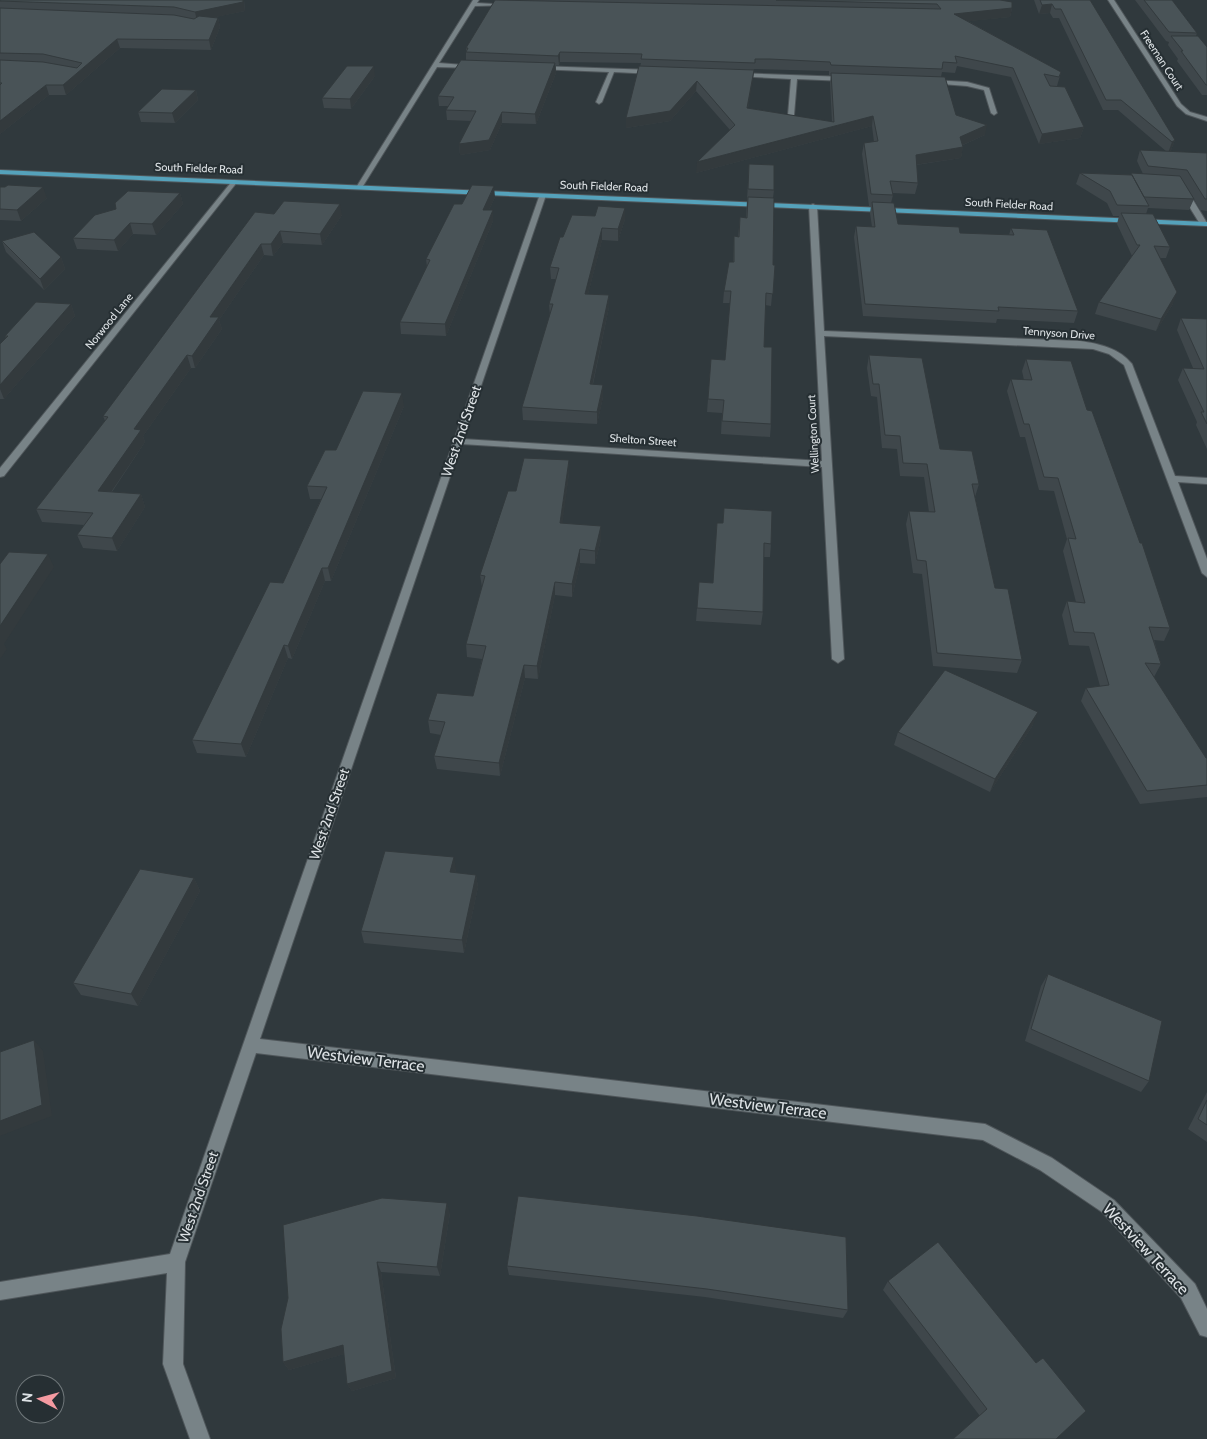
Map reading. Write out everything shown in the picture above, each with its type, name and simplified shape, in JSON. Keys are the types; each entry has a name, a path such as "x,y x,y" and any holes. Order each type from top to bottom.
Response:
{"main road":[{"name":"South Fielder Road","path":"0,172 360,186 1206,224"}],"street":[{"name":"Freeman Court","path":"1111,0 1179,105 1188,114 1207,119"},
{"path":"360,186 475,2 514,5"},
{"path":"436,65 485,67"},
{"path":"534,68 660,72"},
{"path":"599,102 612,71"},
{"path":"727,75 854,79"},
{"path":"791,115 794,77"},
{"path":"920,82 967,84 987,90 994,113"},
{"name":"Norwood Lane","path":"0,474 235,181"},
{"path":"1179,183 1206,224"},
{"name":"West 2nd Street","path":"200,1439 173,1364 176,1262 542,195"},
{"name":"Wellington Court","path":"813,206 838,659"},
{"name":"Tennyson Drive","path":"820,333 1080,344 1098,346 1117,354 1128,364 1207,572"},
{"name":"Shelton Street","path":"457,441 828,464"},
{"path":"1172,479 1207,481"},
{"name":"Westview Terrace","path":"250,1045 985,1132 1046,1164 1108,1206 1188,1291 1207,1328"},
{"path":"0,1290 176,1262"}],"building":[{"path":"0,0 243,0 243,2 195,12 174,7"},
{"path":"495,0 941,9 937,4 776,0 1000,0 1012,2 1012,8 954,14 1061,72 1059,77 1044,74 1050,86 1065,87 1084,127 1042,134 1013,68 955,56 957,63 943,62 942,69 831,65 830,62 770,59 755,59 755,63 641,59 642,54 560,52 558,56 466,52 468,48 466,48"},
{"path":"1040,0 1090,0 1175,140 1172,142 1121,100 1106,100 1061,9 1055,9 1052,4 1042,5"},
{"path":"1144,0 1172,0 1197,33 1169,32"},
{"path":"0,8 174,15 194,19 199,16 218,18 209,40 117,39 63,85 46,85 0,121 0,85 2,83 0,83 0,60 43,62 77,68 82,63 43,54 0,53"},
{"path":"1171,36 1198,36 1207,47 1207,85 1181,51 1183,51"},
{"path":"461,60 555,63 535,114 502,112 489,140 459,144 476,111 446,110 454,97 438,96"},
{"path":"347,66 374,66 350,99 322,98"},
{"path":"639,66 754,70 747,108 834,122 831,73 945,77 956,115 987,125 960,137 963,147 916,155 918,183 890,181 893,195 871,194 864,143 878,141 873,116 697,162 735,125 697,81 670,111 626,118"},
{"path":"162,89 196,90 172,113 138,112"},
{"path":"1140,150 1207,153 1207,199 1205,199 1187,170 1148,166"},
{"path":"749,164 774,165 774,190 748,189"},
{"path":"1080,173 1132,175 1149,206 1117,205 1110,191"},
{"path":"1131,173 1180,176 1194,199 1144,197"},
{"path":"8,185 43,187 17,210 0,209 0,187"},
{"path":"472,185 494,186 483,210 493,210 445,324 400,322 430,260 426,259 454,204 462,204"},
{"path":"128,191 180,193 152,224 130,223 114,240 73,238 95,215 116,209 115,203"},
{"path":"748,197 774,198 773,265 775,265 773,294 766,293 764,347 772,347 771,424 722,421 724,400 708,399 711,359 725,360 731,291 724,291 729,262 734,262 734,236 739,237 740,217 747,218"},
{"path":"284,201 340,204 320,234 280,231 271,244 261,244 210,317 219,317 192,356 187,355 134,429 141,430 98,491 141,494 112,538 77,535 93,513 36,509 108,417 103,416 255,212 274,214"},
{"path":"872,202 894,203 898,224 959,227 960,233 1014,235 1011,228 1047,230 1078,311 998,307 999,311 865,304 856,226 875,227"},
{"path":"598,206 625,208 618,229 602,228 585,294 609,295 590,384 603,385 597,412 522,407 553,304 549,304 559,268 550,267 560,237 563,237 572,215 595,216"},
{"path":"1121,213 1153,214 1170,247 1154,246 1177,292 1161,319 1099,302 1140,245 1137,245"},
{"path":"34,232 61,257 40,279 2,241"},
{"path":"36,302 71,304 0,385 0,344"},
{"path":"1181,318 1207,319 1207,424 1201,412 1204,412 1183,368 1204,369"},
{"path":"869,355 922,358 940,449 972,451 979,484 972,484 995,588 1008,589 1022,660 937,653 926,561 917,560 909,511 935,512 927,464 903,463 900,436 885,435 879,384 873,384"},
{"path":"1026,359 1071,361 1087,410 1092,411 1140,543 1142,543 1170,628 1149,627 1161,664 1145,663 1207,758 1207,785 1147,791 1086,688 1109,685 1094,633 1074,632 1067,601 1085,603 1068,538 1076,539 1058,478 1044,477 1029,424 1024,424 1011,379 1032,380"},
{"path":"363,391 402,393 328,568 322,568 288,646 284,645 241,744 192,740 270,582 283,583 327,487 307,486 325,450 336,450"},
{"path":"524,458 569,460 560,523 601,526 595,551 580,549 572,584 555,582 537,666 524,665 499,763 434,756 445,722 428,720 437,693 473,696 486,646 466,644 485,576 480,575 508,491 516,491"},
{"path":"724,508 772,511 771,544 764,543 763,612 697,608 699,582 713,583 717,523 723,523"},
{"path":"9,552 48,554 0,626 0,564"},
{"path":"945,670 1038,712 995,779 898,732"},
{"path":"385,851 454,857 450,872 476,875 462,940 361,931"},
{"path":"140,869 194,878 131,994 73,983"},
{"path":"1048,974 1162,1021 1149,1081 1031,1029"},
{"path":"34,1040 42,1105 0,1121 0,1052"},
{"path":"1207,1100 1207,1125 1198,1119"},
{"path":"518,1196 697,1216 846,1237 848,1310 707,1289 507,1266"},
{"path":"382,1198 447,1203 437,1267 377,1262 392,1371 347,1384 343,1345 283,1362 281,1329 288,1298 283,1225"},
{"path":"938,1242 1036,1363 1043,1358 1086,1411 1056,1439 953,1439 987,1409 888,1281"}]}
